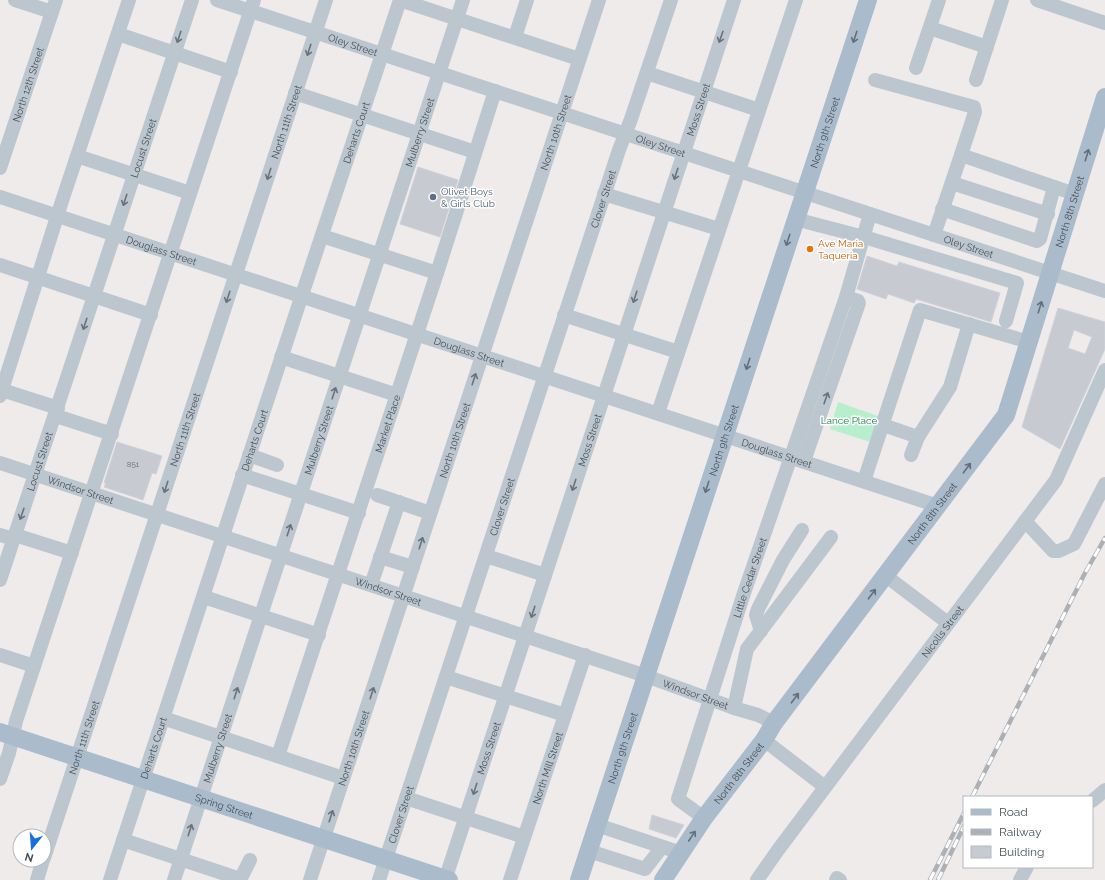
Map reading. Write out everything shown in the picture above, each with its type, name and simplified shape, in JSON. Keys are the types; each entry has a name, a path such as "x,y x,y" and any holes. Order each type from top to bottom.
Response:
{"main road":[{"name":"North 9th Street","path":"579,880 868,0"},
{"name":"North 8th Street","path":"662,880 704,818 764,740 774,723 1006,415 1105,97"},
{"name":"Spring Street","path":"6,735 324,838 446,880"}],"street":[{"path":"15,0 54,6"},
{"path":"112,434 57,412 1,393 129,0"},
{"name":"Locust Street","path":"0,580 57,412 192,0"},
{"name":"Oley Street","path":"217,0 252,6 315,33 1105,291"},
{"name":"North 11th Street","path":"52,834 326,0"},
{"path":"400,0 579,59"},
{"name":"Deharts Court","path":"110,880 204,597 242,475 400,0"},
{"name":"Mulberry Street","path":"174,880 282,556 339,376 463,0"},
{"path":"515,38 527,0"},
{"name":"North 10th Street","path":"310,880 599,0"},
{"name":"Clover Street","path":"380,880 604,194 671,0"},
{"name":"Moss Street","path":"446,880 682,152 734,0"},
{"path":"658,413 796,0"},
{"path":"916,68 939,0"},
{"path":"976,80 1002,0"},
{"path":"1037,0 1105,23"},
{"name":"North 12th Street","path":"0,168 54,6"},
{"path":"0,780 6,735 16,720 112,434 252,6"},
{"path":"930,28 987,47"},
{"path":"118,34 230,72"},
{"path":"647,73 759,110"},
{"path":"875,80 974,107 975,112 942,209 938,259"},
{"name":"Market Place","path":"278,756 359,514 495,91"},
{"path":"295,93 475,152"},
{"path":"961,155 1075,194"},
{"path":"77,156 190,193"},
{"path":"952,183 1048,214"},
{"path":"942,209 1037,241 1040,239 1048,214 1054,187"},
{"path":"604,194 719,229"},
{"name":"Douglass Street","path":"0,197 938,506"},
{"name":"Little Cedar Street","path":"704,818 678,799 709,698 790,457 846,297 870,214"},
{"path":"795,219 864,237 1017,283 1006,321"},
{"path":"322,236 437,274"},
{"path":"0,265 151,315"},
{"path":"804,461 859,303 858,301 846,297"},
{"path":"864,481 920,310 1029,342"},
{"path":"564,315 678,352"},
{"path":"911,455 918,437 950,387 969,324"},
{"path":"281,357 397,395"},
{"name":"Nicolls Street","path":"757,880 825,787 1056,480 1104,376"},
{"path":"883,425 918,437"},
{"path":"249,455 277,465"},
{"name":"Windsor Street","path":"0,463 585,655 734,708 758,715 774,723"},
{"path":"242,475 359,514"},
{"path":"1025,521 1053,551 1059,551 1074,544 1105,484"},
{"path":"377,495 430,512"},
{"path":"371,585 399,502"},
{"path":"761,631 756,615 758,609 783,560 802,530"},
{"path":"0,535 14,537 72,553"},
{"path":"734,708 747,649 831,537"},
{"path":"486,556 545,575"},
{"path":"380,557 413,567"},
{"path":"886,576 948,623"},
{"path":"204,597 319,635"},
{"path":"0,655 34,666"},
{"name":"North Mill Street","path":"510,880 585,655"},
{"path":"446,677 565,715"},
{"path":"163,718 344,778"},
{"path":"764,740 825,787"},
{"path":"1093,799 1105,790"},
{"path":"406,798 524,837"},
{"path":"597,825 681,852"},
{"path":"124,840 240,879 250,860"},
{"path":"589,851 641,874 662,846"},
{"name":"North 11th Street","path":"37,880 41,868"},
{"path":"1020,880 1026,868"},
{"path":"836,880 837,878 840,880"}],"green space":[{"name":"Lance Place","path":"838,402 881,417 873,443 830,429"}],"building":[{"name":"Olivet Boys & Girls Club","path":"418,167 458,180 440,237 400,224"},
{"path":"867,256 897,266 899,262 1000,293 991,322 916,299 914,303 888,294 886,299 857,289"},
{"path":"1058,308 1105,322 1105,349 1060,449 1022,427","holes":["1074,330 1092,337 1085,354 1068,348"]},
{"path":"117,442 162,456 156,474 152,473 143,500 104,487"},
{"path":"652,815 684,825 676,838 649,829"}],"railway":[{"path":"973,796 1085,573 1105,538"},
{"path":"930,880 963,815"},
{"path":"938,880 963,828"}],"place":[{"name":"Olivet Boys & Girls Club","path":"433,197"},
{"name":"Ave Maria Taqueria","path":"810,249"}]}
